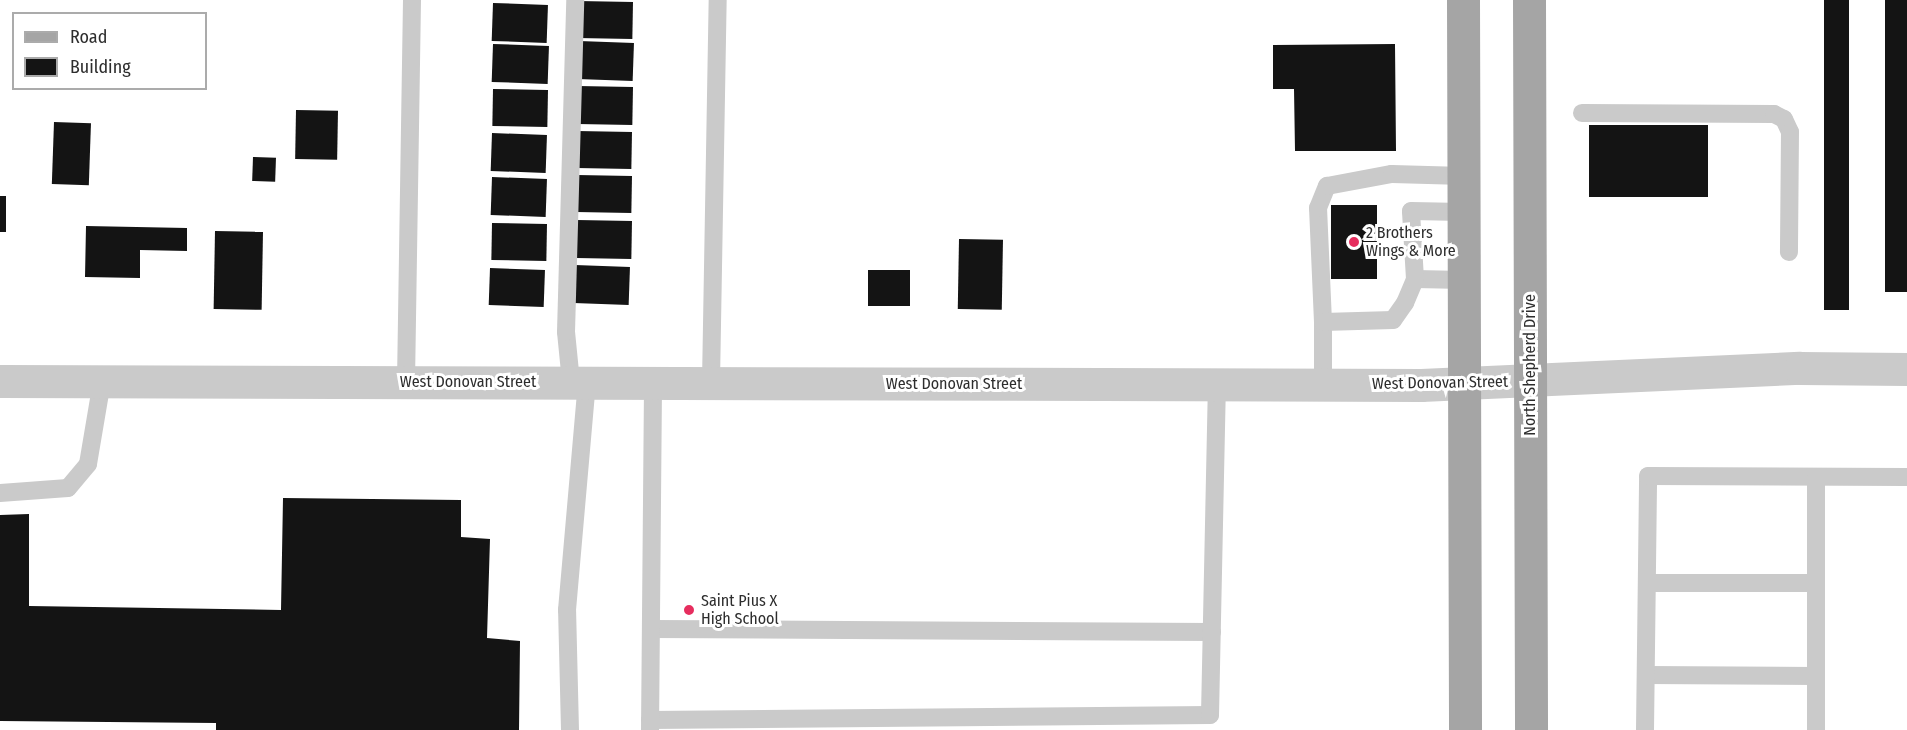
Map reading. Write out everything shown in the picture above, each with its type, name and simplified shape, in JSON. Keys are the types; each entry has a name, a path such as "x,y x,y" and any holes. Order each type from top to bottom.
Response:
{"main road":[{"path":"1463,0 1465,730"},
{"name":"North Shepherd Drive","path":"1529,0 1531,730"}],"street":[{"name":"West Donovan Street","path":"0,381 1323,385 1530,382 1800,368 1907,369"}],"lane":[{"path":"406,382 412,0"},
{"path":"570,730 567,610 579,382 566,332 575,0"},
{"path":"711,382 718,0"},
{"path":"1582,113 1774,114 1784,119 1790,132 1789,252"},
{"path":"1323,385 1318,208 1327,186 1392,174 1464,176"},
{"path":"1323,322 1393,320 1414,279 1412,212 1463,212"},
{"path":"1414,279 1464,280"},
{"path":"0,493 68,488 88,464 102,381"},
{"path":"653,382 650,725 1210,715 1217,384"},
{"path":"1645,730 1648,476 1907,477"},
{"path":"1816,477 1816,730"},
{"path":"1647,583 1816,583"},
{"path":"651,629 1212,632"},
{"path":"1646,675 1816,676"}],"building":[{"path":"1824,0 1849,0 1849,310 1824,310"},
{"path":"1885,0 1907,0 1907,292 1885,292"},
{"path":"578,1 633,2 632,39 577,38"},
{"path":"493,3 548,5 547,43 492,41"},
{"path":"579,41 634,43 633,81 578,79"},
{"path":"493,44 549,46 548,84 492,82"},
{"path":"1395,44 1396,151 1295,151 1294,89 1273,89 1273,45"},
{"path":"578,86 633,87 632,125 577,124"},
{"path":"493,89 548,90 547,127 492,126"},
{"path":"296,110 338,111 337,160 295,159"},
{"path":"54,122 91,123 89,185 52,184"},
{"path":"1589,125 1708,125 1708,197 1589,197"},
{"path":"577,131 632,132 631,169 576,168"},
{"path":"492,133 547,135 546,173 491,171"},
{"path":"253,157 276,158 275,182 252,181"},
{"path":"577,175 632,176 631,213 576,212"},
{"path":"492,177 547,179 546,217 491,215"},
{"path":"0,196 6,196 6,232 0,232"},
{"name":"2 Brothers Wings & More","path":"1331,205 1377,205 1377,279 1331,279"},
{"path":"577,220 632,221 631,259 576,258"},
{"path":"492,223 547,224 546,261 491,260"},
{"path":"86,226 187,228 187,251 140,250 140,278 85,277"},
{"path":"215,231 263,232 262,310 214,309"},
{"path":"959,239 1003,240 1002,310 958,309"},
{"path":"575,265 630,267 629,305 574,303"},
{"path":"490,268 545,270 544,307 489,305"},
{"path":"868,270 910,270 910,306 868,306"},
{"path":"283,498 461,500 461,537 490,539 487,638 520,641 519,730 216,730 216,723 0,721 0,515 29,514 29,606 281,610"}],"place":[{"name":"2 Brothers Wings & More","path":"1354,242"},
{"name":"Saint Pius X High School","path":"689,610"}]}
